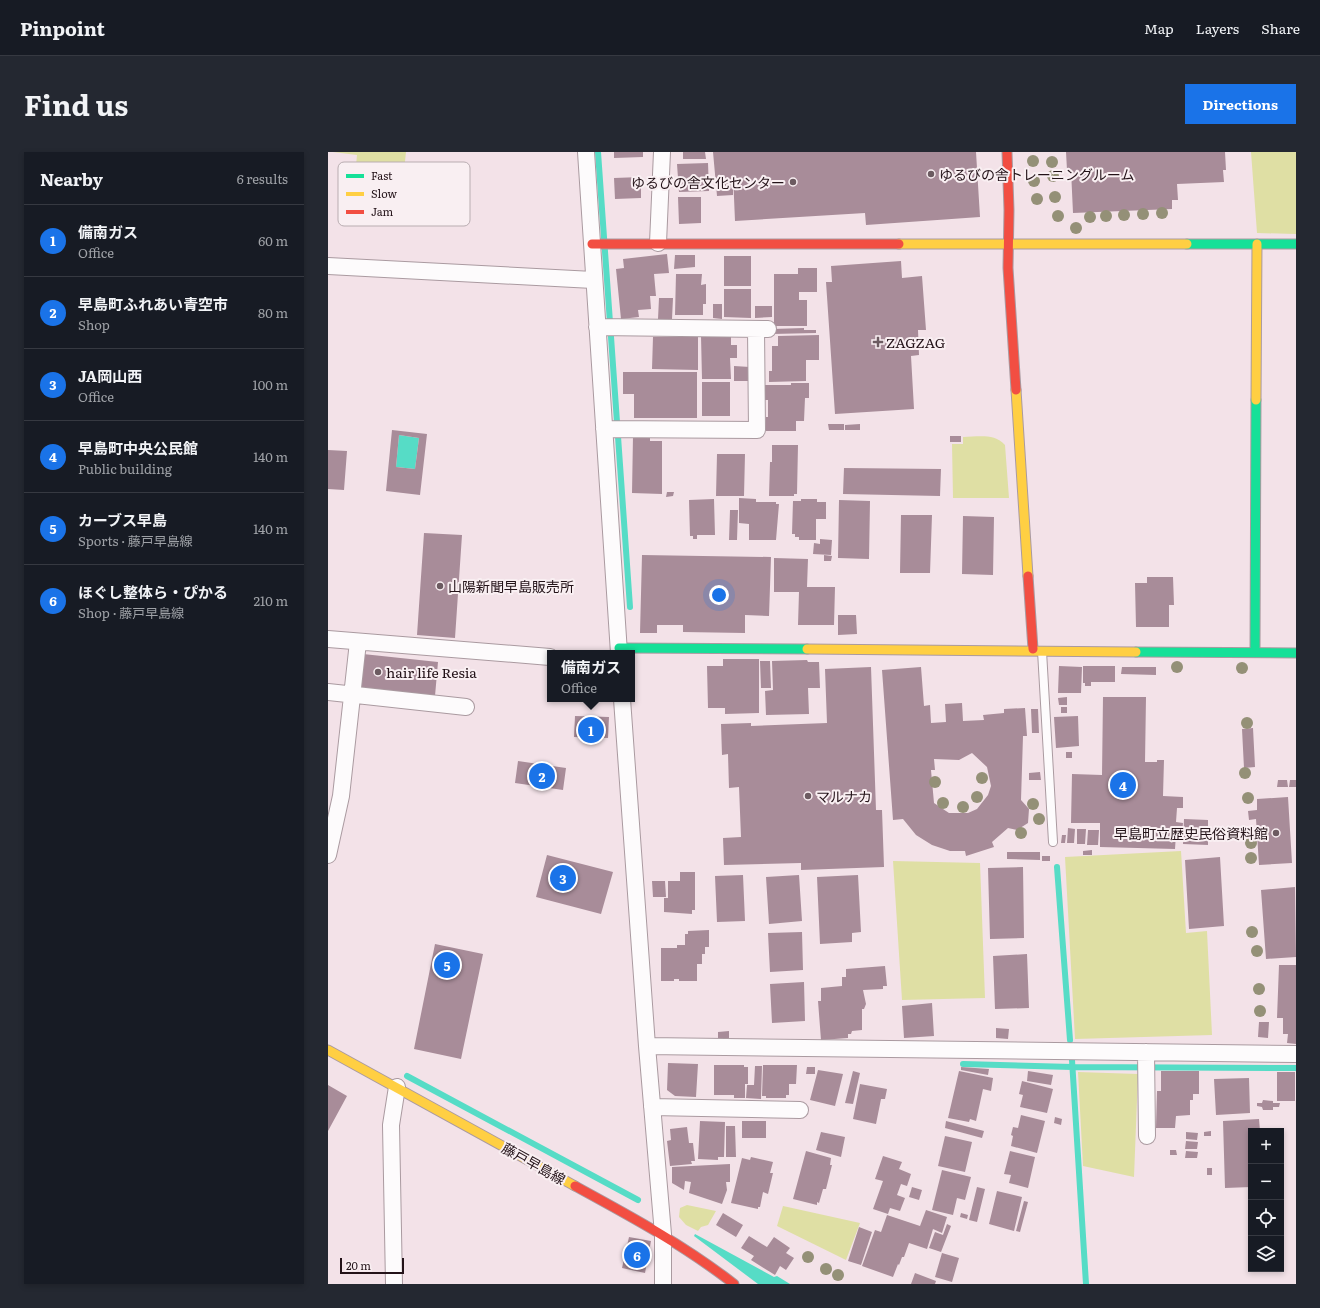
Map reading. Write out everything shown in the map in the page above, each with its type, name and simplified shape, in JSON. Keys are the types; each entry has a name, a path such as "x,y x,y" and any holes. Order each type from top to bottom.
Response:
{"street":[{"path":"586,152 594,244 593,280 606,327 613,429 619,650 1037,649 1296,653"},
{"path":"658,243 662,152"},
{"path":"1007,152 1009,210 1008,243 1037,649"},
{"path":"594,244 1296,244"},
{"path":"1255,652 1257,244"},
{"path":"328,266 593,280"},
{"path":"606,327 762,329 757,430 613,429"},
{"path":"328,639 547,657"},
{"path":"328,855 341,796 358,642"},
{"path":"328,692 466,707"},
{"path":"622,702 647,1046 663,1234 663,1284"},
{"path":"647,1046 1146,1062 1296,1054"},
{"name":"藤戸早島線","path":"328,1050 663,1234 702,1259 734,1284"},
{"path":"1146,1062 1147,1136"},
{"path":"394,1284 391,1125 397,1087"},
{"path":"652,1107 800,1110"}],"lane":[{"path":"1037,649 1053,842"}],"shaded area":[{"path":"333,152 406,152 405,162 356,162 357,155"},
{"path":"1251,152 1296,152 1296,234 1257,233"},
{"path":"399,435 419,438 415,469 396,467"},
{"path":"963,437 991,437 1001,441 1005,445 1009,498 953,498 952,444 963,444"},
{"path":"1181,851 1186,933 1207,931 1212,1035 1075,1039 1065,857"},
{"path":"893,861 980,863 985,998 902,1000"},
{"path":"1078,1072 1138,1074 1134,1177 1083,1166"},
{"path":"687,1205 716,1211 708,1225 701,1227 698,1231 686,1225 679,1217 680,1208"},
{"path":"783,1206 860,1223 846,1260 777,1226"},
{"path":"695,1234 774,1277 777,1276 790,1284 758,1284 694,1236"}],"building":[{"path":"614,152 643,152 643,157 614,158"},
{"path":"683,152 705,152 706,159 683,159"},
{"path":"713,152 976,152 980,217 866,225 865,213 735,221 733,174 733,195 717,196"},
{"path":"1066,152 1225,152 1226,170 1223,170 1224,182 1177,184 1178,200 1172,200 1172,209 1073,213 1071,170 1067,170"},
{"path":"708,163 709,191 679,192 677,164"},
{"path":"641,177 641,198 615,199 614,178"},
{"path":"678,197 701,197 701,223 679,224"},
{"path":"667,254 669,273 654,274 656,296 650,296 651,309 638,310 639,317 621,319 616,269 624,268 623,259"},
{"path":"675,255 695,255 695,267 674,269"},
{"path":"724,256 751,256 751,286 724,286"},
{"path":"901,261 902,278 922,276 926,330 918,330 919,355 911,356 914,409 835,414 826,282 832,282 831,266"},
{"path":"798,268 817,268 817,292 799,292 799,300 807,300 807,326 774,326 774,274 798,274"},
{"path":"676,274 702,274 701,285 706,284 706,304 703,304 703,315 675,315"},
{"path":"724,289 751,289 751,318 724,317"},
{"path":"659,298 673,298 672,319 658,319"},
{"path":"713,304 722,304 722,319 713,318"},
{"path":"755,306 772,306 772,317 755,318"},
{"path":"804,328 804,330 816,330 816,333 772,334 772,329"},
{"path":"819,335 819,360 806,360 806,381 769,382 769,371 772,371 772,346 778,346 778,336"},
{"path":"701,336 731,336 731,345 737,345 737,358 730,358 731,379 702,379"},
{"path":"653,337 698,337 698,370 652,369"},
{"path":"734,366 750,367 749,381 734,381"},
{"path":"623,372 697,372 697,418 634,418 634,394 623,394"},
{"path":"702,382 730,382 730,416 702,416"},
{"path":"791,383 809,383 809,398 805,398 804,421 796,421 796,431 766,431 768,400 765,400 765,385 791,385"},
{"path":"828,424 844,424 844,430 829,430"},
{"path":"860,424 860,430 845,430 845,425"},
{"path":"392,430 427,434 420,495 386,491","holes":["399,435 419,438 415,469 396,467"]},
{"path":"633,436 650,436 650,441 662,441 662,494 632,493"},
{"path":"950,436 961,436 961,442 950,442"},
{"path":"772,445 798,445 797,494 794,494 794,496 769,496"},
{"path":"328,450 347,451 344,490 328,489"},
{"path":"717,454 745,454 744,496 716,496"},
{"path":"844,468 941,469 940,496 843,494"},
{"path":"667,492 674,492 673,496 666,497"},
{"path":"739,498 756,499 756,502 776,502 776,504 779,504 776,540 749,540 749,524 739,523"},
{"path":"714,499 715,535 697,535 697,539 693,539 693,536 690,536 689,500"},
{"path":"801,499 817,499 817,502 826,502 826,519 816,519 816,540 799,540 799,537 795,537 795,534 792,534 793,501 801,501"},
{"path":"839,500 870,501 869,559 838,558"},
{"path":"730,510 738,510 737,540 729,540"},
{"path":"901,515 932,515 930,573 900,573"},
{"path":"963,516 994,517 993,575 962,574"},
{"path":"424,533 462,535 455,638 417,635"},
{"path":"820,539 832,540 831,555 813,554 814,543 820,544"},
{"path":"642,555 771,557 769,616 745,615 745,633 683,632 683,625 657,625 657,633 640,633"},
{"path":"824,555 832,556 831,561 824,561"},
{"path":"774,558 808,559 807,587 835,587 834,625 798,625 799,592 774,592"},
{"path":"1147,577 1173,577 1174,605 1169,605 1169,627 1136,627 1135,583 1147,583"},
{"path":"838,615 856,615 857,634 838,635"},
{"path":"363,654 438,662 435,696 359,688"},
{"path":"723,659 759,659 759,713 725,714 725,708 708,708 707,666 723,666"},
{"path":"807,660 808,662 819,662 820,688 808,688 809,714 766,715 765,691 773,690 772,661"},
{"path":"760,661 770,661 771,688 761,688"},
{"path":"1059,666 1082,667 1081,693 1058,693"},
{"path":"1083,666 1115,666 1115,682 1091,682 1091,686 1085,686 1085,683 1083,683"},
{"path":"871,667 876,810 882,810 884,867 801,870 801,863 724,865 723,838 741,837 739,787 729,788 728,754 722,755 721,724 751,723 751,726 827,723 825,669"},
{"path":"921,667 924,706 930,705 931,723 946,722 945,704 962,703 963,721 984,720 983,715 1004,713 1004,709 1025,708 1027,736 1023,736 1021,800 1029,809 1028,823 1017,830 1008,828 992,842 994,847 966,856 965,851 950,851 932,845 916,835 903,819 893,820 882,670","holes":["972,753 987,767 991,786 988,795 977,809 968,813 949,813 934,803 931,770 935,770 934,759 959,760"]},
{"path":"1122,667 1156,667 1156,675 1121,674"},
{"path":"1067,697 1067,705 1059,705 1058,698"},
{"path":"1103,697 1146,697 1145,762 1157,762 1157,760 1164,760 1163,796 1183,797 1183,808 1177,808 1176,822 1183,823 1182,834 1176,834 1175,849 1100,847 1100,823 1071,823 1072,774 1102,775"},
{"path":"1061,707 1067,707 1067,713 1061,713"},
{"path":"1031,709 1038,709 1039,733 1032,733"},
{"path":"575,716 609,717 608,738 574,737"},
{"path":"1078,716 1079,746 1056,748 1054,717"},
{"path":"1253,728 1255,767 1244,768 1242,729"},
{"path":"1066,752 1072,752 1072,758 1066,758"},
{"path":"518,761 566,768 563,790 515,783"},
{"path":"1040,772 1041,780 1029,780 1029,773"},
{"path":"1278,780 1287,780 1288,787 1277,787"},
{"path":"1290,780 1296,780 1296,787 1289,787"},
{"path":"1288,797 1292,863 1259,865 1256,819 1249,820 1248,811 1257,810 1257,799"},
{"path":"1184,819 1208,820 1208,845 1183,844"},
{"path":"1068,828 1075,829 1074,843 1067,843"},
{"path":"1077,829 1086,829 1085,844 1077,844"},
{"path":"1088,830 1099,830 1098,845 1087,845"},
{"path":"1062,835 1066,835 1065,843 1061,843"},
{"path":"1092,850 1092,855 1083,855 1083,851"},
{"path":"1007,852 1040,852 1040,860 1007,859"},
{"path":"547,855 613,872 601,914 536,897"},
{"path":"1042,856 1050,856 1050,861 1042,861"},
{"path":"1220,857 1224,926 1189,929 1185,860"},
{"path":"1023,867 1024,938 990,939 988,868"},
{"path":"680,872 695,872 695,910 692,910 692,914 664,912 664,898 668,898 668,881 680,881"},
{"path":"743,875 745,921 717,922 715,876"},
{"path":"799,875 802,921 769,924 766,877"},
{"path":"858,875 861,932 852,933 852,942 820,944 817,877"},
{"path":"652,881 665,881 666,897 653,897"},
{"path":"1295,887 1296,957 1266,959 1261,890"},
{"path":"709,930 709,947 705,947 705,954 702,954 702,964 697,964 697,981 679,981 679,979 674,979 674,981 661,981 661,948 677,948 677,945 685,945 685,934 688,934 688,931"},
{"path":"802,932 803,970 770,972 768,933"},
{"path":"435,944 483,954 461,1059 414,1049"},
{"path":"1027,954 1029,1008 995,1009 993,956"},
{"path":"1279,965 1296,965 1296,1044 1287,1043 1288,1034 1283,1034 1283,1018 1277,1018"},
{"path":"885,966 887,986 883,986 883,989 863,990 866,1004 864,1009 862,1009 862,1030 852,1031 851,1034 848,1034 848,1038 821,1040 818,1001 821,1001 821,988 842,986 842,977 846,977 846,969"},
{"path":"804,982 805,1021 772,1023 770,984"},
{"path":"932,1003 934,1036 904,1038 902,1006"},
{"path":"1259,1022 1269,1022 1268,1038 1258,1037"},
{"path":"996,1028 1009,1029 1008,1039 996,1038"},
{"path":"729,1031 729,1038 718,1038 718,1032"},
{"path":"668,1063 698,1064 696,1097 675,1096 667,1090"},
{"path":"714,1065 744,1065 744,1067 748,1067 748,1084 745,1084 745,1098 734,1098 734,1095 714,1095"},
{"path":"763,1065 797,1065 796,1084 789,1084 789,1095 786,1095 786,1098 766,1098 766,1096 762,1096"},
{"path":"755,1066 762,1066 761,1099 746,1098 747,1085 754,1085"},
{"path":"807,1067 815,1067 815,1074 806,1074"},
{"path":"961,1067 989,1069 988,1075 961,1070"},
{"path":"818,1070 843,1074 835,1106 810,1100"},
{"path":"853,1071 860,1073 853,1104 845,1103"},
{"path":"959,1071 993,1078 991,1091 983,1089 976,1121 970,1119 969,1122 948,1118"},
{"path":"1028,1071 1053,1075 1051,1085 1027,1081"},
{"path":"1161,1071 1199,1071 1199,1094 1193,1094 1193,1100 1190,1100 1190,1115 1176,1116 1175,1128 1156,1128 1157,1091 1161,1091"},
{"path":"1277,1072 1295,1072 1295,1101 1277,1101"},
{"path":"1249,1078 1250,1113 1216,1115 1214,1079"},
{"path":"1022,1081 1053,1089 1047,1113 1020,1107 1023,1095 1019,1094"},
{"path":"860,1084 887,1089 885,1099 881,1099 876,1124 853,1119"},
{"path":"328,1085 347,1096 328,1131"},
{"path":"1263,1100 1273,1101 1273,1103 1280,1103 1279,1107 1273,1107 1273,1110 1263,1110 1262,1107 1257,1106 1257,1103 1262,1103"},
{"path":"1021,1115 1045,1121 1037,1153 1011,1146 1013,1127 1018,1128"},
{"path":"1055,1117 1062,1119 1061,1125 1054,1123"},
{"path":"1259,1119 1260,1128 1248,1128 1248,1187 1225,1188 1223,1121"},
{"path":"700,1121 725,1122 724,1157 718,1157 718,1160 698,1159"},
{"path":"742,1121 766,1121 766,1138 742,1138"},
{"path":"946,1121 984,1131 982,1138 945,1128"},
{"path":"726,1126 735,1126 736,1157 726,1157"},
{"path":"687,1127 689,1143 693,1143 695,1161 691,1161 692,1164 670,1166 667,1141 671,1140 670,1129"},
{"path":"1211,1131 1211,1136 1204,1136 1204,1132"},
{"path":"821,1132 845,1137 841,1157 816,1150"},
{"path":"1186,1132 1198,1133 1197,1140 1186,1139"},
{"path":"945,1136 972,1142 965,1172 938,1166"},
{"path":"1186,1141 1198,1142 1197,1149 1185,1149"},
{"path":"1170,1150 1176,1150 1177,1155 1170,1155"},
{"path":"806,1151 831,1158 830,1165 832,1165 826,1189 823,1189 817,1205 793,1199"},
{"path":"1010,1151 1035,1157 1028,1188 1009,1183 1011,1175 1004,1174"},
{"path":"1186,1151 1198,1152 1197,1158 1185,1158"},
{"path":"883,1156 902,1162 899,1169 911,1174 907,1186 901,1184 897,1195 905,1198 900,1211 890,1208 888,1214 873,1209 883,1181 875,1179"},
{"path":"751,1157 773,1162 770,1173 773,1173 768,1194 763,1192 760,1207 758,1207 758,1209 731,1203 742,1158 750,1160"},
{"path":"730,1164 730,1182 726,1182 727,1190 722,1204 689,1193 691,1182 685,1181 684,1190 672,1183 672,1167"},
{"path":"1207,1168 1212,1168 1212,1175 1207,1175"},
{"path":"942,1170 971,1177 965,1200 957,1198 953,1215 932,1210"},
{"path":"912,1187 922,1190 919,1200 909,1197"},
{"path":"977,1187 985,1189 977,1222 969,1220"},
{"path":"997,1191 1022,1197 1014,1231 989,1224"},
{"path":"1024,1201 1028,1202 1020,1232 1016,1231"},
{"path":"926,1210 947,1217 942,1233 933,1229 927,1249 909,1243 904,1257 902,1257 899,1265 898,1264 893,1277 862,1266 875,1230 881,1232 887,1215 920,1226"},
{"path":"723,1213 743,1225 736,1237 716,1225"},
{"path":"961,1213 968,1215 967,1219 960,1217"},
{"path":"947,1224 951,1226 941,1252 929,1248 935,1232 943,1235"},
{"path":"859,1227 872,1232 861,1265 848,1261"},
{"path":"749,1236 767,1247 774,1237 790,1248 786,1253 794,1258 786,1270 780,1266 775,1275 751,1260 754,1256 741,1248"},
{"path":"629,1237 651,1241 645,1273 622,1268"},
{"path":"942,1253 959,1258 952,1282 935,1277"},
{"path":"915,1273 936,1281 935,1284 911,1284"}],"waterway":[{"path":"598,152 630,607"},
{"path":"1057,867 1070,1040"},
{"path":"1072,1060 1086,1284"},
{"path":"963,1064 1072,1067 1296,1068"},
{"path":"407,1076 638,1200"}],"traffic: fast":[{"path":"1187,244 1296,244"},
{"path":"1255,652 1256,400"},
{"path":"619,648 807,649"},
{"path":"1136,652 1296,653"}],"traffic: slow":[{"path":"899,244 1187,244"},
{"path":"1256,400 1257,244"},
{"path":"1016,390 1028,576"},
{"path":"807,649 1136,652"},
{"path":"328,1050 575,1186"}],"traffic: jam":[{"path":"1007,152 1009,210 1008,268 1016,390"},
{"path":"592,244 899,244"},
{"path":"1028,576 1033,649"},
{"path":"575,1186 696,1256 734,1284"}],"place":[{"name":"ゆるびの舎トレーニングルーム","path":"931,174"},
{"name":"ゆるびの舎文化センター","path":"793,182"},
{"name":"ZAGZAG","path":"878,342"},
{"name":"山陽新聞早島販売所","path":"440,586"},
{"name":"hair life Resia","path":"378,672"},
{"name":"備南ガス","path":"591,730"},
{"name":"早島町ふれあい青空市","path":"542,776"},
{"name":"早島町中央公民館","path":"1123,785"},
{"name":"マルナカ","path":"808,796"},
{"name":"早島町立歴史民俗資料館","path":"1276,833"},
{"name":"JA岡山西","path":"563,878"},
{"name":"カーブス早島","path":"447,965"},
{"name":"ほぐし整体ら・ぴかる","path":"637,1255"}]}
